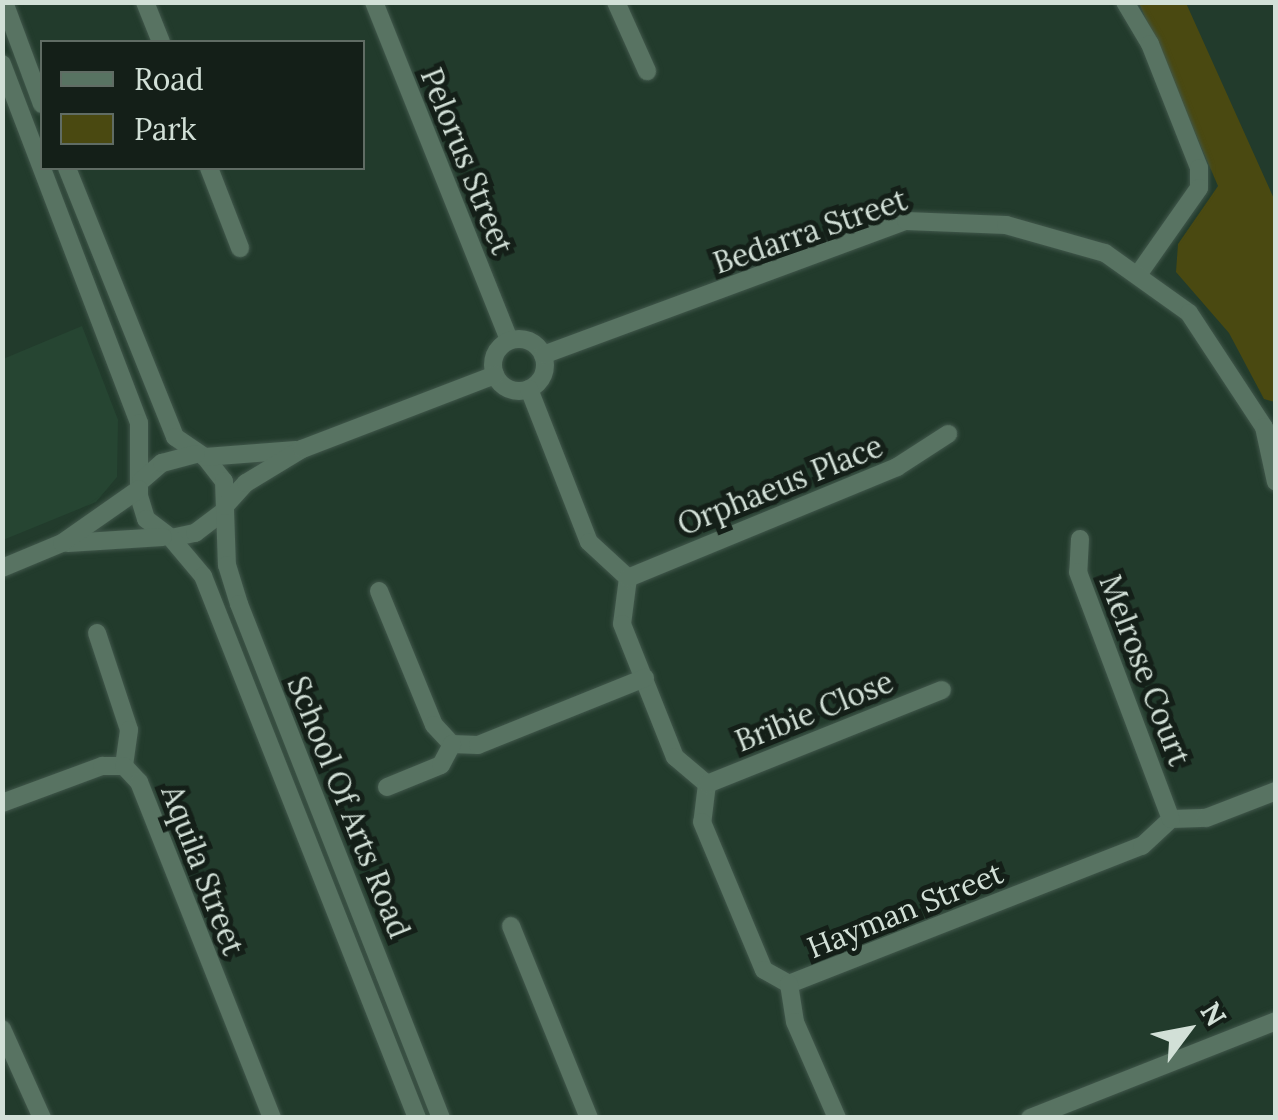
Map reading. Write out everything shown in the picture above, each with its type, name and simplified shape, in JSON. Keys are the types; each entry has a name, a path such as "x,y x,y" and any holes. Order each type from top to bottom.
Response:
{"street":[{"path":"4,2 40,99"},
{"path":"145,2 160,40"},
{"name":"Pelorus Street","path":"374,2 509,340"},
{"path":"616,2 647,71"},
{"path":"1125,2 1150,44 1199,168 1199,188 1140,272"},
{"path":"2,64 40,161"},
{"path":"43,170 139,423 140,485 146,520 167,538"},
{"path":"68,170 175,437 200,455 224,481 224,509"},
{"path":"210,170 240,248"},
{"name":"Bedarra Street","path":"543,355 906,221 1006,225 1105,252 1140,272 1189,313 1270,424 1276,482"},
{"path":"509,340 533,342 543,355 541,379 528,389 512,390 495,375 493,358 509,340"},
{"path":"62,543 195,533 224,509 246,483 302,449 495,375"},
{"path":"528,389 589,542 628,578 622,624 675,757 707,784"},
{"name":"Orphaeus Place","path":"628,578 898,467 948,434"},
{"path":"2,568 62,543 140,485 162,462 200,455 302,449"},
{"name":"School Of Arts Road","path":"224,509 227,565 239,604 441,1118"},
{"name":"School Of Arts Road","path":"167,538 202,576 417,1118"},
{"name":"Melrose Court","path":"1080,539 1078,572 1171,819"},
{"path":"379,592 434,725 452,744 478,745 645,678"},
{"path":"97,632 129,730 124,766"},
{"name":"Bribie Close","path":"707,784 942,690"},
{"path":"388,787 441,765 452,744"},
{"name":"Aquila Street","path":"2,803 102,766 124,766 139,782 272,1118"},
{"name":"Hayman Street","path":"707,784 702,822 764,970 788,984 1142,846 1171,819"},
{"path":"1171,819 1206,818 1276,791"},
{"path":"511,926 589,1118"},
{"path":"788,984 795,1022 838,1118"},
{"path":"1030,1118 1276,1020"},
{"path":"2,1028 42,1118"}],"shaded area":[{"path":"82,326 118,420 117,477 96,502 3,540 3,359"}],"green space":[{"path":"1139,3 1186,3 1275,201 1275,402 1264,399 1229,333 1176,272 1178,244 1218,186"}]}
